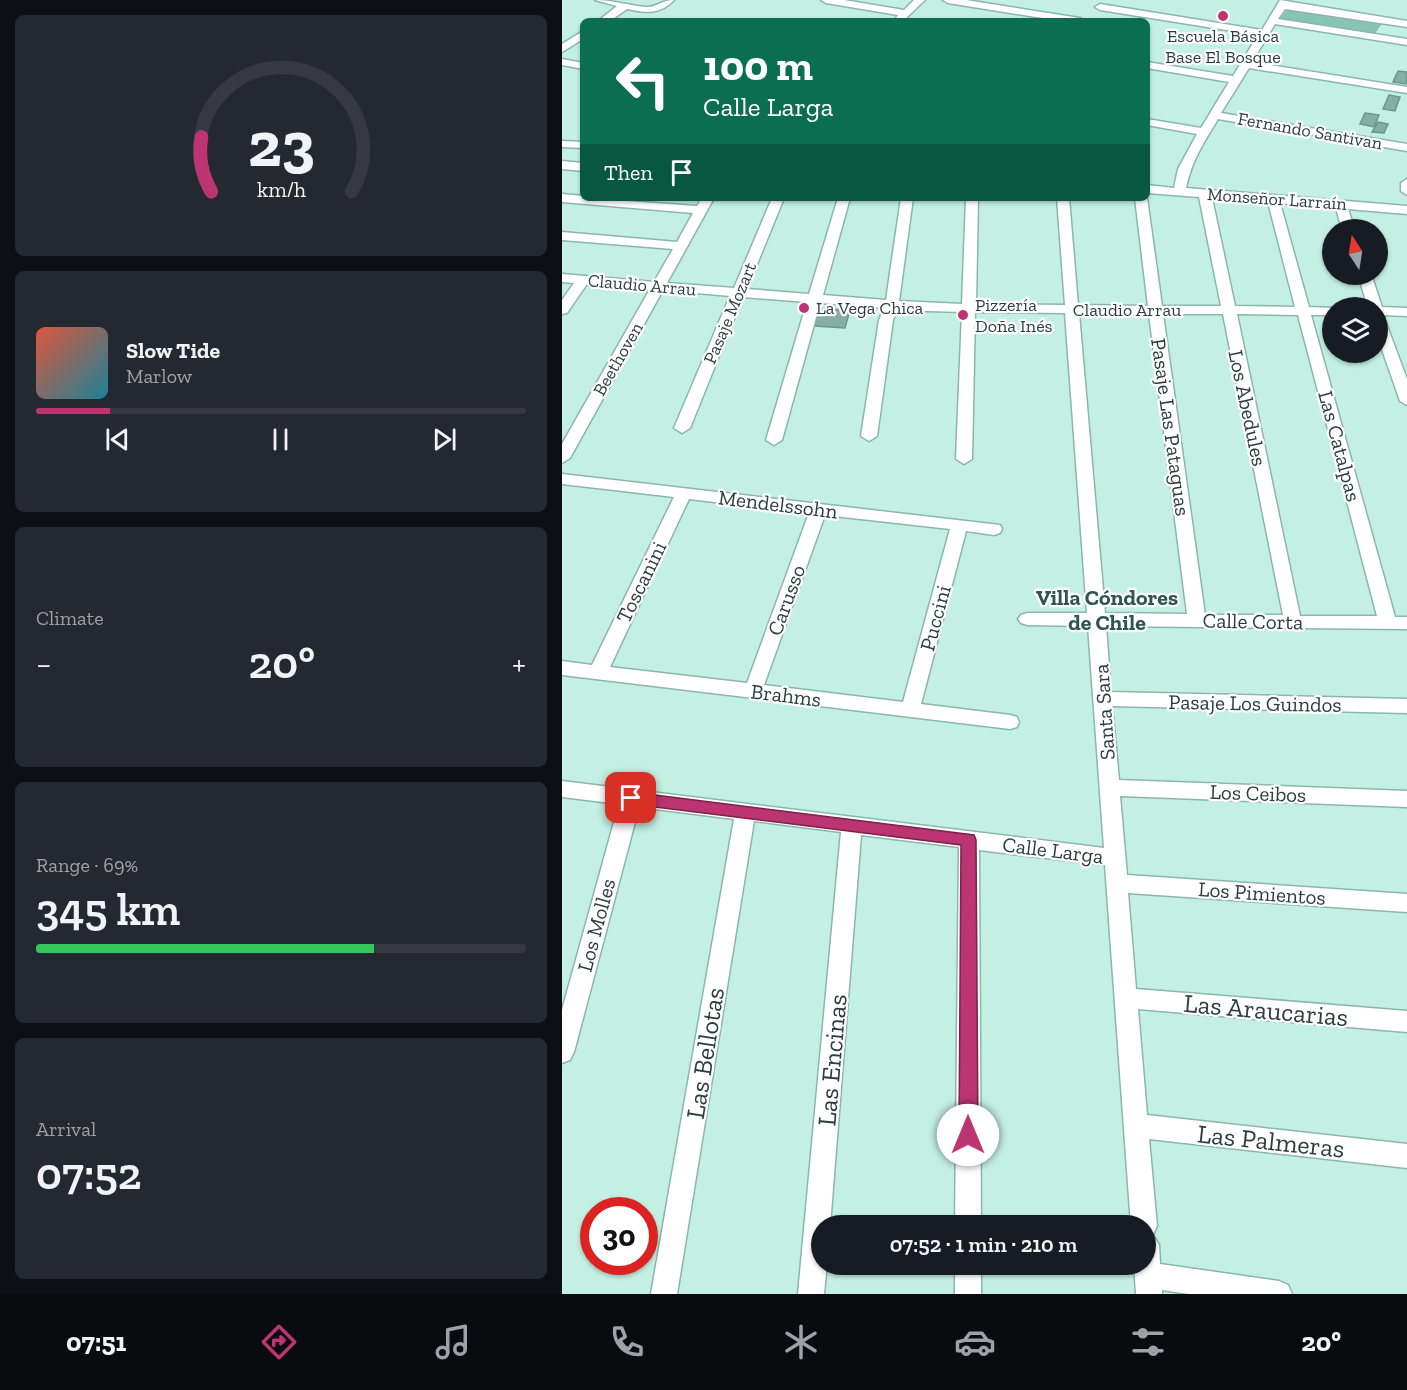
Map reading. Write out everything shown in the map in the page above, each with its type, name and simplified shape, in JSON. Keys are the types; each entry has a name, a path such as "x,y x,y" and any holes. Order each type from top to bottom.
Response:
{"street":[{"path":"600,0 652,10 669,0"},
{"path":"826,0 906,13"},
{"path":"900,18 920,0"},
{"path":"948,0 1061,18"},
{"path":"1179,192 1184,169 1203,132 1283,3 1406,24"},
{"path":"606,18 624,6"},
{"path":"1100,7 1264,33"},
{"path":"1272,21 1406,42"},
{"path":"562,49 580,36"},
{"path":"562,62 580,65"},
{"path":"1245,64 1406,90"},
{"path":"1150,66 1235,80"},
{"name":"Fernando Santivan","path":"1214,115 1406,148"},
{"path":"1150,123 1203,132"},
{"path":"562,144 580,145"},
{"path":"562,165 580,167"},
{"path":"1406,183 1406,191"},
{"name":"Monseñor Larraín","path":"1150,189 1406,210"},
{"name":"Los Abedules","path":"1205,194 1293,622"},
{"path":"562,198 580,199"},
{"name":"Las Catalpas","path":"1273,199 1388,623"},
{"path":"634,201 705,204"},
{"name":"Pasaje Mozart","path":"682,428 777,201"},
{"path":"774,440 843,201"},
{"path":"869,436 886,320 892,306 907,201"},
{"path":"964,459 972,201"},
{"name":"Santa Sara","path":"1063,201 1143,1215"},
{"name":"Pasaje Las Pataguas","path":"1141,201 1197,621"},
{"name":"Beethoven","path":"562,458 705,204"},
{"path":"1341,205 1345,219"},
{"path":"562,236 681,246"},
{"name":"Claudio Arrau","path":"562,278 892,306 969,309 1322,311"},
{"path":"562,310 583,280"},
{"path":"1388,312 1406,312"},
{"path":"1388,348 1406,402"},
{"name":"Mendelssohn","path":"562,479 994,529"},
{"name":"Toscanini","path":"598,672 684,493"},
{"name":"Carusso","path":"753,691 819,509"},
{"name":"Puccini","path":"910,710 959,525"},
{"name":"Calle Corta","path":"1027,619 1406,623"},
{"name":"Brahms","path":"562,668 1010,722"},
{"name":"Pasaje Los Guindos","path":"1103,699 1406,706"},
{"name":"Los Ceibos","path":"1110,788 1406,799"},
{"name":"Calle Larga","path":"562,789 1115,858"},
{"name":"Los Molles","path":"562,1052 631,798"},
{"name":"Las Bellotas","path":"664,1294 745,812"},
{"name":"Las Encinas","path":"811,1294 852,825"},
{"path":"968,1215 969,840"},
{"name":"Los Pimientos","path":"1117,883 1406,903"},
{"name":"Las Araucarias","path":"1126,998 1406,1022"},
{"name":"Las Palmeras","path":"1136,1126 1406,1156"},
{"path":"968,1275 968,1294"},
{"path":"1149,1284 1279,1294"}],"green space":[{"path":"1288,8 1383,22 1374,35 1279,20"}],"building":[{"path":"1398,71 1407,72 1406,84 1393,82"},
{"path":"1389,95 1400,97 1395,111 1383,109"},
{"path":"1365,113 1379,115 1374,127 1360,124"},
{"path":"1378,122 1388,124 1384,133 1372,132"},
{"path":"820,309 850,310 845,328 814,326"}],"place":[{"name":"Escuela Básica Base El Bosque","path":"1223,16"},
{"name":"La Vega Chica","path":"804,308"},
{"name":"Pizzería Doña Inés","path":"963,315"}],"district":[{"name":"Villa Cóndores de Chile","path":"1107,610"}],"route":[{"path":"631,798 969,840 968,1135"}]}
